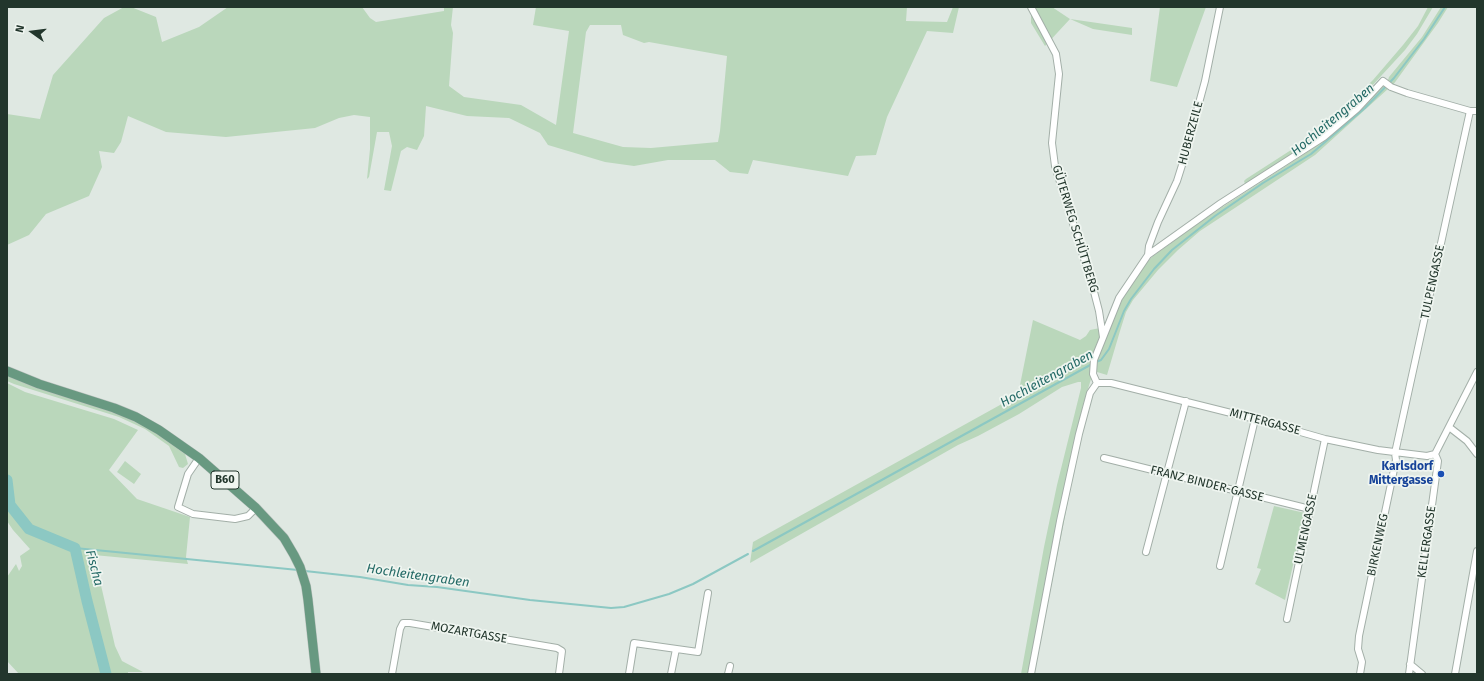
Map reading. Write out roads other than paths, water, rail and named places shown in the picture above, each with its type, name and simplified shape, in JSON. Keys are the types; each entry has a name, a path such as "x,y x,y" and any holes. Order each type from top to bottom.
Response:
{"main road":[{"name":"B60","path":"7,371 39,384 114,408 136,417 160,430 199,458 256,508 284,538 301,571 308,600 316,674"}],"street":[{"name":"GÜTERWEG SCHÜTTBERG","path":"1031,7 1056,54 1059,74 1052,143 1055,166 1092,284 1099,311 1103,337"},
{"name":"HUBERZEILE","path":"1148,255 1149,246 1158,222 1177,181 1183,162 1205,81 1220,7"},
{"path":"1031,674 1060,521 1079,434 1090,394 1097,383 1094,377 1094,360 1119,298 1148,255 1221,203 1324,137 1357,109 1383,81 1384,83 1407,93 1470,111 1477,111"},
{"name":"TULPENGASSE","path":"1395,453 1470,111"},
{"path":"1099,311 1111,317"},
{"path":"1435,454 1477,372"},
{"name":"MITTERGASSE","path":"1097,383 1112,383 1255,419 1325,439 1395,453 1427,456 1435,454"},
{"path":"1146,552 1186,402"},
{"path":"1220,566 1255,419"},
{"path":"1449,427 1467,441 1477,454"},
{"name":"ULMENGASSE","path":"1287,619 1325,439"},
{"name":"BIRKENWEG","path":"1360,674 1362,662 1358,649 1358,636 1396,460 1395,453"},
{"name":"KELLERGASSE","path":"1409,674 1438,461 1435,454"},
{"path":"199,458 188,474 178,507 193,514 235,519 248,516 256,508"},
{"name":"FRANZ BINDER-GASSE","path":"1104,458 1310,509"},
{"path":"1455,674 1477,551"},
{"path":"629,674 634,644 698,652 708,593"},
{"name":"MOZARTGASSE","path":"392,674 400,629 403,623 410,622 557,648 562,651 559,674"},
{"path":"671,674 676,649"},
{"path":"1410,664 1422,674"},
{"path":"728,674 730,666"}],"waterway":[{"name":"Hochleitengraben","path":"1096,362 1101,360 1109,349 1124,311 1131,299 1154,269 1172,250 1215,216 1263,183 1311,154 1365,108 1394,78 1424,39 1445,7"},
{"name":"Hochleitengraben","path":"753,551 1092,364"},
{"name":"Fischa","path":"7,480 10,505 29,529 75,548 106,674"},
{"name":"Hochleitengraben","path":"75,548 298,570"},
{"name":"Hochleitengraben","path":"305,571 530,600 611,608 624,607 669,594 693,584 748,554"}],"place":[{"name":"Karlsdorf Mittergasse","path":"1441,474"}]}
